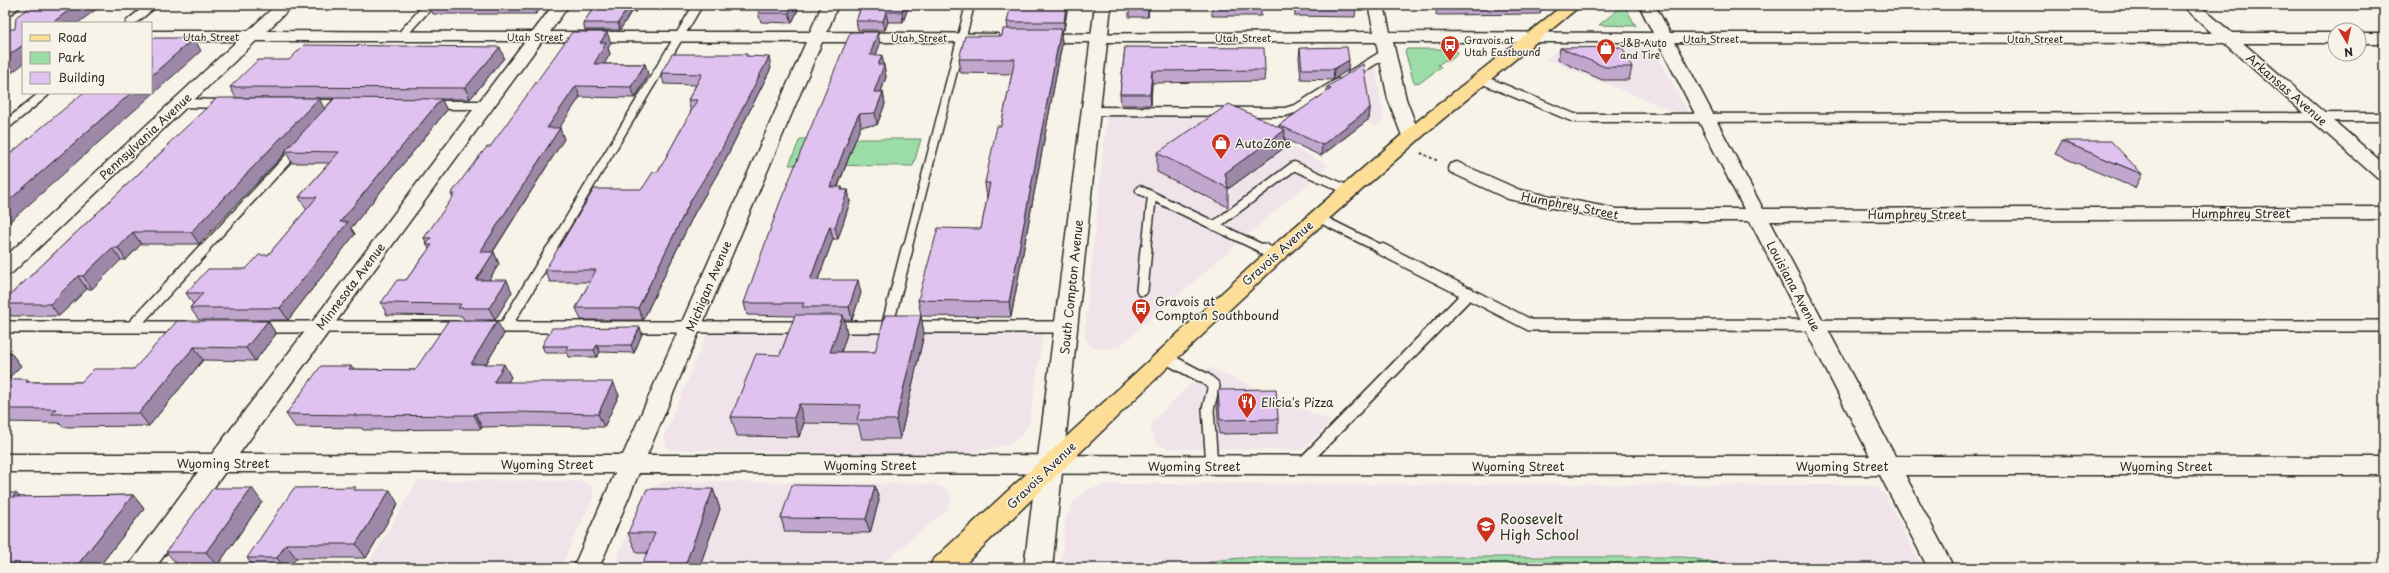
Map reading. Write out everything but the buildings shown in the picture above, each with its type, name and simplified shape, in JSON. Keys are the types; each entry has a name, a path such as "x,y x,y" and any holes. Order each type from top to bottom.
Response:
{"main road":[{"name":"Gravois Avenue","path":"942,568 1164,357 1317,217 1406,140 1573,5"}],"street":[{"path":"5,11 14,5"},
{"name":"Pennsylvania Avenue","path":"5,268 285,5"},
{"name":"Minnesota Avenue","path":"140,568 537,36 562,5"},
{"name":"Michigan Avenue","path":"586,568 830,5"},
{"name":"South Compton Avenue","path":"1038,568 1051,466 1103,5"},
{"path":"1376,5 1406,140"},
{"name":"Louisiana Avenue","path":"1648,5 1941,568"},
{"name":"Arkansas Avenue","path":"2190,5 2384,174"},
{"name":"Utah Street","path":"152,36 1099,37 1386,45 1531,38 1665,37 2327,38"},
{"path":"2367,38 2384,38"},
{"name":"Humphrey Street","path":"1457,168 1515,195 1617,215 2384,213"},
{"name":"Wyoming Street","path":"5,463 1051,466 2384,466"}],"lane":[{"path":"131,22 152,5"},
{"path":"401,36 429,5"},
{"path":"505,327 698,5"},
{"path":"887,327 970,5"},
{"path":"1091,111 1285,112 1298,108 1386,45"},
{"path":"1481,79 1574,118 2384,118"},
{"path":"5,126 44,94"},
{"path":"180,103 236,104"},
{"path":"299,104 354,104"},
{"path":"327,116 338,104"},
{"path":"424,105 486,105"},
{"path":"132,327 306,139"},
{"path":"1214,226 1294,166 1348,190"},
{"path":"1140,190 1275,255"},
{"path":"1142,290 1152,196"},
{"path":"1317,217 1530,325 1816,327 2384,326"},
{"path":"1301,466 1469,293"},
{"path":"250,327 1067,326"},
{"path":"5,327 195,327"},
{"path":"1164,357 1206,379 1214,386 1208,409 1212,466"}],"path":[{"path":"1406,140 1457,168"}],"shaded area":[{"path":"1564,46 1643,46 1653,48 1689,114 1680,114 1546,59"},
{"path":"1369,67 1375,67 1384,118 1382,122 1376,126 1319,98"},
{"path":"1107,113 1235,115 1235,120 1329,165 1119,346 1106,349 1093,347 1085,340 1085,331"},
{"path":"708,332 1043,334 1029,425 1021,436 1007,445 967,454 672,450 666,446 664,436"},
{"path":"1208,367 1331,421 1302,450 1168,449 1156,443 1151,432 1153,421"},
{"path":"418,480 581,481 593,486 593,497 560,568 366,568"},
{"path":"669,481 932,484 946,488 951,497 948,509 877,568 613,568 645,493 654,486"},
{"name":"Roosevelt High School","path":"1110,484 1864,485 1877,487 1887,498 1922,568 1061,568 1066,518 1073,502 1088,489"}],"green space":[{"path":"1622,6 1625,7 1636,26 1599,25"},
{"path":"1407,49 1453,49 1459,53 1448,62 1445,60 1438,65 1441,67 1421,82 1414,83 1405,51"},
{"path":"800,139 921,139 913,166 789,165"},
{"path":"1252,557 1684,557 1749,568 1186,568 1220,560"}],"place":[{"name":"Gravois at Utah Eastbound","path":"1450,62"},
{"name":"J&B Auto and Tire","path":"1606,65"},
{"name":"AutoZone","path":"1221,160"},
{"name":"Gravois at Compton Southbound","path":"1141,325"},
{"name":"Elicia's Pizza","path":"1247,419"},
{"name":"Roosevelt High School","path":"1486,543"}]}
